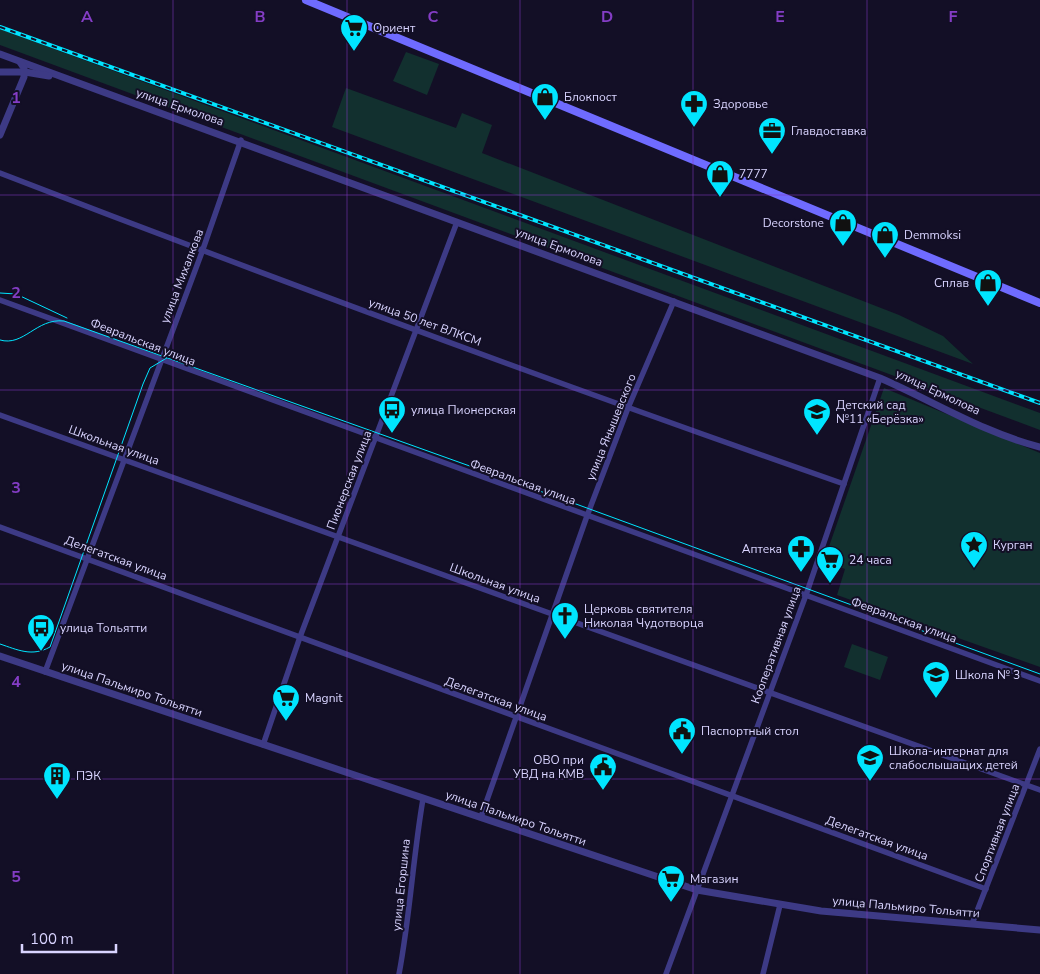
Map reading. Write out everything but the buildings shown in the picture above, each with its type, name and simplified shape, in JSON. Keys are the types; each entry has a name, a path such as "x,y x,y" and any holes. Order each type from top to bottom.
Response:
{"main road":[{"path":"306,0 1040,303"}],"street":[{"name":"улица Ермолова","path":"0,54 241,140 880,378 916,393 944,410 1040,447"},
{"path":"0,135 25,72 18,61"},
{"name":"улица Ермолова","path":"0,72 25,72 67,79"},
{"name":"улица Михалкова","path":"44,672 202,252 241,140"},
{"name":"улица 50 лет ВЛКСМ","path":"0,173 202,252 417,329 628,408 844,484"},
{"name":"Пионерская улица","path":"263,745 300,637 457,222"},
{"name":"Февральская улица","path":"0,300 1040,681"},
{"name":"улица Янышевского","path":"481,817 587,516 628,408 674,301"},
{"name":"Кооперативная улица","path":"666,974 806,595 880,378"},
{"name":"Школьная улица","path":"0,415 124,458 769,694 1040,790"},
{"name":"Делегатская улица","path":"0,527 986,889"},
{"name":"улица Пальмиро Тольятти","path":"0,656 697,890 780,906 861,916 1040,930"},
{"name":"Спортивная улица","path":"972,924 1040,749"},
{"name":"улица Егоршина","path":"399,974 409,921 416,837 423,799"},
{"path":"763,974 780,906"}],"green space":[{"path":"0,29 1040,413 1040,430 0,45"},
{"path":"406,52 439,64 427,95 393,81"},
{"path":"346,88 456,128 462,113 492,125 482,153 899,315 943,336 973,364 332,127"},
{"path":"884,388 1040,453 1040,667 837,595 845,569 824,561"},
{"path":"852,644 888,657 880,680 844,667"}],"tram line":[{"path":"0,293 16,294 67,318"},
{"path":"0,340 16,340 46,324 54,321 64,321 576,504 1040,674"},
{"path":"0,644 31,652 37,652 50,647 143,384 150,368 170,356"}],"railway":[{"path":"0,27 1040,403"}],"place":[{"name":"Ориент","path":"354,52"},
{"name":"Блокпост","path":"545,121"},
{"name":"Здоровье","path":"694,128"},
{"name":"Главдоставка","path":"772,155"},
{"name":"7777","path":"720,198"},
{"name":"Decorstone","path":"843,247"},
{"name":"Demmoksi","path":"885,259"},
{"name":"Сплав","path":"988,307"},
{"name":"улица Пионерская","path":"392,434"},
{"name":"Детский сад №11 «Берёзка»","path":"817,436"},
{"name":"Курган","path":"974,569"},
{"name":"Аптека","path":"801,573"},
{"name":"24 часа","path":"830,584"},
{"name":"Церковь святителя Николая Чудотворца","path":"565,640"},
{"name":"улица Тольятти","path":"41,652"},
{"name":"Школа № 3","path":"936,699"},
{"name":"Magnit","path":"286,722"},
{"name":"Паспортный стол","path":"682,755"},
{"name":"Школа-интернат для слабослышащих детей","path":"870,782"},
{"name":"ОВО при УВД на КМВ","path":"603,791"},
{"name":"ПЭК","path":"57,800"},
{"name":"Магазин","path":"671,903"}]}
